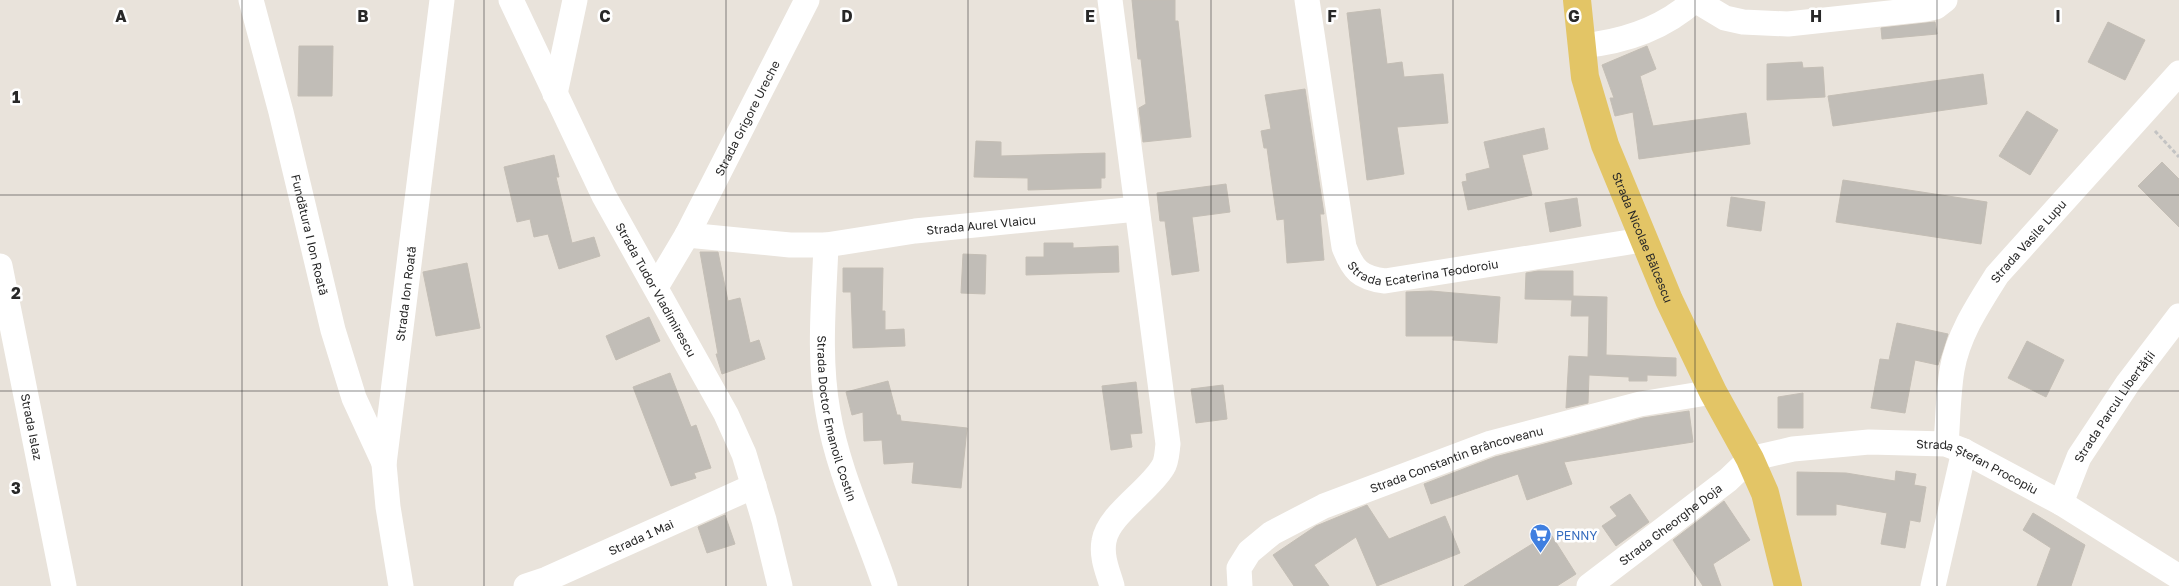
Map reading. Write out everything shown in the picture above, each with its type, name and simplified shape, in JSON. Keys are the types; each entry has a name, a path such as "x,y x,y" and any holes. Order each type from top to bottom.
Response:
{"main road":[{"name":"Strada Nicolae Bălcescu","path":"1577,0 1581,46 1591,104 1605,145 1642,240 1713,392 1750,459 1765,493 1788,586"}],"street":[{"name":"Fundătura I Ion Roată","path":"251,0 281,112 332,330 354,398 384,464"},
{"name":"Strada Ion Roată","path":"401,586 388,507 384,464 442,0"},
{"name":"Strada Tudor Vladimirescu","path":"511,0 604,196 726,414 744,454 780,586"},
{"path":"556,94 575,0"},
{"name":"Strada Grigore Ureche","path":"656,287 687,235 807,0"},
{"path":"1110,0 1168,444 1164,465 1146,490 1114,520 1104,540 1104,558 1112,586"},
{"name":"Strada Ecaterina Teodoroiu","path":"1307,0 1344,247 1350,263 1362,275 1371,279 1386,281 1642,240"},
{"path":"1581,46 1600,45 1644,32 1668,22 1695,0 1726,18 1743,22 1788,24 1936,7 1945,0"},
{"name":"Strada Vasile Lupu","path":"1933,586 1955,447 1952,370 1962,334 1976,307 1997,275 2179,73"},
{"name":"Strada Aurel Vlaicu","path":"826,244 932,229 1137,208"},
{"path":"687,235 771,243 826,244"},
{"name":"Strada Doctor Emanoil Costin","path":"826,244 822,354 828,414 846,475 885,586"},
{"name":"Strada Islaz","path":"1,278 64,586"},
{"name":"Strada Parcul Libertății","path":"2061,503 2079,457 2128,383 2179,316"},
{"name":"Strada Constantin Brâncoveanu","path":"1240,586 1239,568 1249,552 1272,533 1324,506 1491,443 1640,404 1713,392"},
{"name":"Strada Ștefan Procopiu","path":"1750,459 1793,449 1870,442 1955,447 2061,503 2179,576"},
{"name":"Strada Gheorghe Doja","path":"1595,584 1728,480 1750,459"},
{"name":"Strada 1 Mai","path":"526,586 564,571 754,486"}],"path":[{"path":"2143,115 2179,157"}],"building":[{"path":"1132,0 1175,0 1175,21 1178,21 1191,137 1143,142 1139,108 1146,104 1141,59 1138,59"},
{"path":"1380,9 1387,64 1402,62 1404,77 1443,74 1448,123 1397,127 1404,174 1367,180 1347,13"},
{"path":"1935,22 1937,34 1882,39 1881,28"},
{"path":"2108,22 2145,40 2125,80 2088,62"},
{"path":"299,46 333,46 332,96 298,96"},
{"path":"1647,46 1656,69 1640,76 1653,126 1746,113 1750,144 1639,159 1633,112 1615,116 1610,98 1614,98 1602,65"},
{"path":"1802,62 1803,68 1823,67 1825,97 1767,100 1767,64"},
{"path":"1983,74 1987,104 1833,126 1828,96"},
{"path":"1305,89 1324,214 1320,214 1324,260 1287,263 1284,219 1277,220 1267,148 1264,148 1261,131 1271,129 1265,95"},
{"path":"2027,111 2058,130 2030,175 1999,156"},
{"path":"1544,128 1548,149 1522,155 1532,195 1468,210 1462,182 1467,181 1466,174 1490,168 1484,142"},
{"path":"976,141 1001,142 1001,156 1105,153 1105,178 1101,178 1101,188 1028,190 1028,178 974,177"},
{"path":"554,155 559,177 556,177 572,243 594,237 600,256 559,269 548,234 534,237 530,219 517,222 504,167"},
{"path":"2162,162 2179,179 2179,227 2138,186"},
{"path":"1843,180 1987,202 1981,244 1836,222"},
{"path":"1226,184 1230,212 1192,217 1199,271 1172,275 1165,221 1160,221 1157,193"},
{"path":"1731,197 1765,202 1761,231 1727,226"},
{"path":"1577,198 1581,226 1550,232 1545,203"},
{"path":"1044,243 1073,243 1073,248 1118,246 1119,272 1026,275 1026,257 1044,257"},
{"path":"700,252 718,252 728,301 740,298 750,343 759,340 765,359 722,374 716,354 718,354"},
{"path":"963,254 986,255 985,294 961,293"},
{"path":"467,263 480,328 436,336 423,272"},
{"path":"843,268 883,268 882,311 885,311 885,330 904,329 905,346 853,348 851,292 843,292"},
{"path":"1573,271 1573,296 1607,297 1606,355 1676,358 1676,376 1647,375 1647,381 1629,381 1629,377 1589,375 1588,403 1566,408 1569,356 1588,357 1589,316 1571,316 1572,300 1525,299 1526,273"},
{"path":"1431,291 1500,297 1497,343 1453,340 1454,336 1406,336 1406,292"},
{"path":"649,317 660,341 616,360 606,336"},
{"path":"1897,323 1948,334 1938,365 1915,360 1905,413 1871,408 1880,359 1889,360"},
{"path":"2027,341 2064,360 2046,397 2008,378"},
{"path":"670,373 691,427 696,425 711,468 694,473 696,478 671,486 633,387"},
{"path":"888,381 897,415 900,415 901,421 967,428 961,488 912,483 914,462 884,464 882,440 864,441 863,412 852,415 846,392"},
{"path":"1136,382 1142,433 1130,434 1132,447 1111,450 1102,386"},
{"path":"1223,385 1227,419 1196,423 1191,389"},
{"path":"1803,393 1803,428 1778,428 1778,397"},
{"path":"1689,411 1693,442 1564,462 1572,484 1527,500 1518,474 1431,504 1424,484 1495,457 1643,418"},
{"path":"1896,471 1916,474 1914,485 1926,487 1920,522 1910,520 1905,548 1881,544 1887,513 1836,504 1836,515 1797,515 1797,472 1846,473 1895,481"},
{"path":"1630,494 1649,522 1616,546 1602,526 1617,516 1610,507"},
{"path":"1724,501 1750,540 1713,564 1721,586 1703,586 1673,540"},
{"path":"1367,505 1389,539 1445,516 1460,553 1377,586 1356,537 1314,565 1329,586 1294,586 1273,555 1316,526"},
{"path":"2033,513 2085,545 2071,586 2037,586 2051,548 2023,530"},
{"path":"725,515 735,544 707,553 698,527"},
{"name":"PENNY","path":"1550,533 1576,574 1557,586 1464,586"}],"place":[{"name":"PENNY","path":"1540,554"}]}
